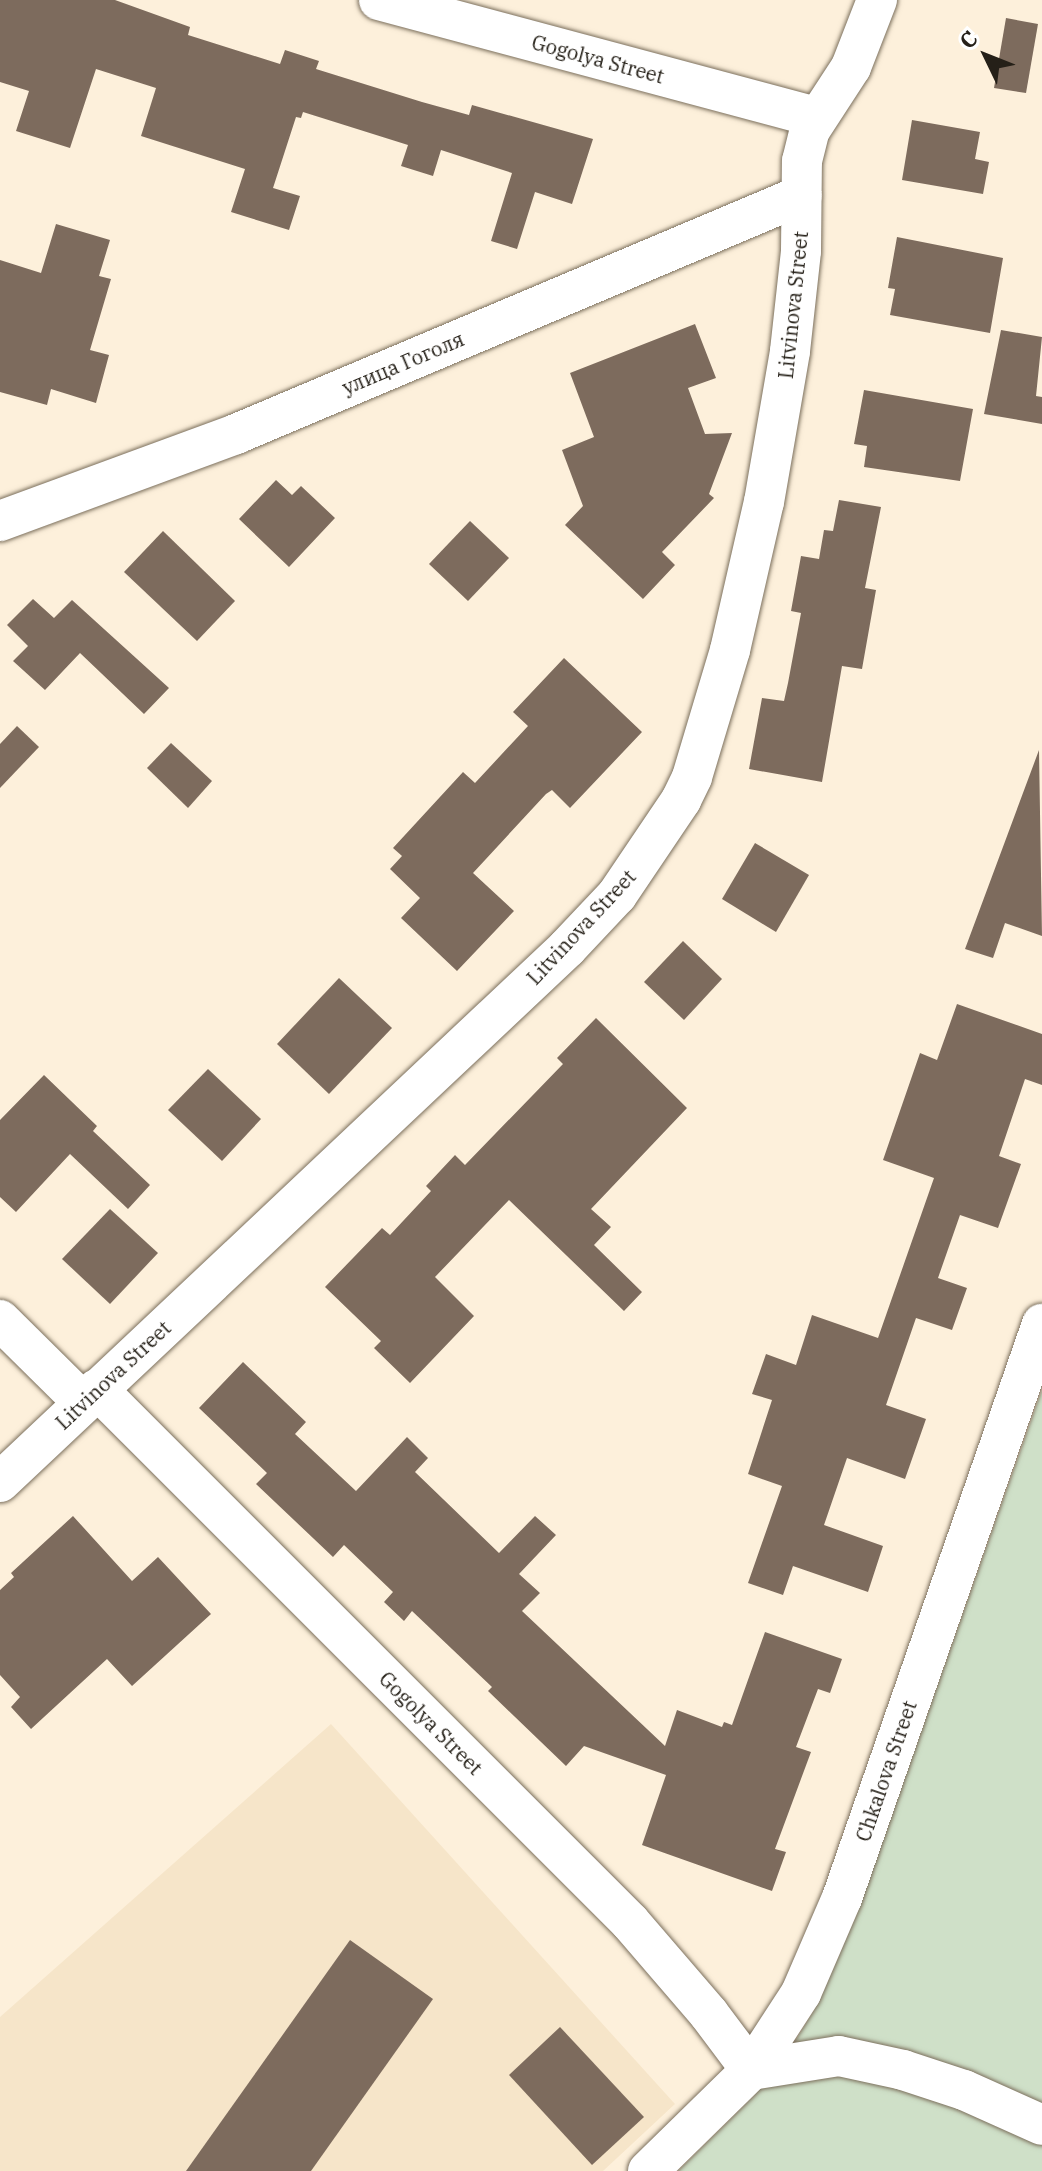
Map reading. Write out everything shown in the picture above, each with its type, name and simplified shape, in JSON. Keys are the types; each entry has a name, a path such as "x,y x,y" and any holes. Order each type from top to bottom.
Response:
{"street":[{"name":"Gogolya Street","path":"379,0 817,117"},
{"name":"Litvinova Street","path":"0,1482 567,948 617,895 681,800 692,777 722,680 761,516 790,351 801,251 802,161 810,130 851,67 877,0"},
{"name":"улица Гоголя","path":"0,521 236,434 802,195"},
{"name":"Gogolya Street","path":"0,1320 90,1396 630,1922 709,2014 751,2070"},
{"name":"Chkalova Street","path":"648,2171 751,2070 801,1993 842,1898 1042,1324"},
{"path":"751,2070 839,2056 903,2070 964,2090 1042,2125"}],"shaded area":[{"path":"331,1724 675,2104 603,2171 0,2171 0,2017"}],"green space":[{"path":"1042,1390 1042,2171 678,2171 754,2096 791,2048 819,2002 857,1914"}],"building":[{"path":"0,0 115,0 190,27 188,35 280,64 285,50 319,61 316,69 422,102 469,115 472,105 593,139 572,204 535,192 517,249 491,241 512,173 441,150 433,176 401,166 408,145 303,112 301,118 296,117 273,188 300,196 289,230 231,212 245,169 141,136 156,88 96,69 70,148 16,131 29,91 0,82"},
{"path":"1006,18 1038,24 1026,93 994,88"},
{"path":"912,120 980,132 975,159 989,162 983,194 902,180"},
{"path":"56,224 110,240 99,276 111,279 90,350 109,355 96,403 51,389 47,405 0,392 0,260 41,273"},
{"path":"897,237 1003,258 990,333 890,315 895,289 888,288"},
{"path":"695,324 716,378 688,388 705,434 732,433 709,494 714,498 662,552 675,565 643,599 565,525 583,506 562,450 594,437 570,373"},
{"path":"1001,330 1042,337 1036,396 1042,397 1042,424 984,414"},
{"path":"864,390 973,409 960,481 864,467 867,446 854,444"},
{"path":"276,480 292,495 301,486 335,518 289,567 239,519"},
{"path":"839,500 881,507 865,588 876,590 862,669 842,666 822,782 749,769 762,698 784,701 801,613 791,611 801,556 819,559 824,530 833,531"},
{"path":"470,521 509,558 468,601 429,564"},
{"path":"163,531 235,601 197,641 124,572"},
{"path":"33,599 54,618 72,600 169,688 144,714 80,653 45,690 13,661 28,646 7,625"},
{"path":"564,658 642,732 570,808 552,790 546,794 473,873 514,911 457,971 401,918 420,898 390,869 402,856 393,848 463,772 475,783 528,726 513,712"},
{"path":"17,726 39,747 0,788 0,744"},
{"path":"171,743 212,781 188,808 147,768"},
{"path":"1039,750 1042,936 1005,923 993,958 965,949"},
{"path":"755,843 809,875 776,932 722,899"},
{"path":"683,941 722,979 684,1020 644,982"},
{"path":"339,978 392,1028 329,1094 277,1044"},
{"path":"957,1004 1042,1034 1042,1085 1025,1079 999,1156 1021,1164 998,1228 960,1215 938,1278 967,1288 952,1330 916,1318 886,1405 926,1419 905,1479 847,1458 824,1525 883,1546 868,1592 793,1566 783,1595 748,1583 782,1486 748,1474 772,1400 752,1394 766,1354 796,1365 812,1315 878,1338 934,1178 883,1160 920,1053 937,1060"},
{"path":"596,1018 687,1108 591,1209 611,1227 594,1245 642,1292 624,1311 509,1200 435,1277 474,1316 410,1383 374,1348 381,1341 325,1287 382,1228 390,1235 431,1191 426,1186 455,1155 465,1165 563,1064 557,1058"},
{"path":"208,1069 261,1119 222,1161 168,1110"},
{"path":"44,1075 97,1126 93,1131 150,1185 128,1209 70,1154 16,1212 0,1197 0,1120"},
{"path":"110,1209 158,1253 110,1304 62,1259"},
{"path":"243,1362 306,1422 295,1434 356,1491 407,1437 428,1458 415,1472 499,1553 535,1516 556,1535 519,1574 540,1593 522,1611 665,1746 677,1710 722,1727 724,1722 732,1725 765,1632 842,1659 830,1693 818,1689 796,1747 811,1752 775,1849 786,1852 772,1891 642,1845 666,1775 584,1746 566,1766 488,1691 492,1687 412,1611 404,1621 384,1602 393,1592 344,1545 333,1557 256,1484 267,1473 199,1408"},
{"path":"73,1516 132,1581 158,1557 211,1614 132,1686 107,1659 31,1729 11,1707 20,1697 0,1675 0,1590 14,1577 11,1573"},
{"path":"350,1940 433,1999 311,2171 186,2171"},
{"path":"560,2027 644,2117 592,2165 509,2075"}]}
